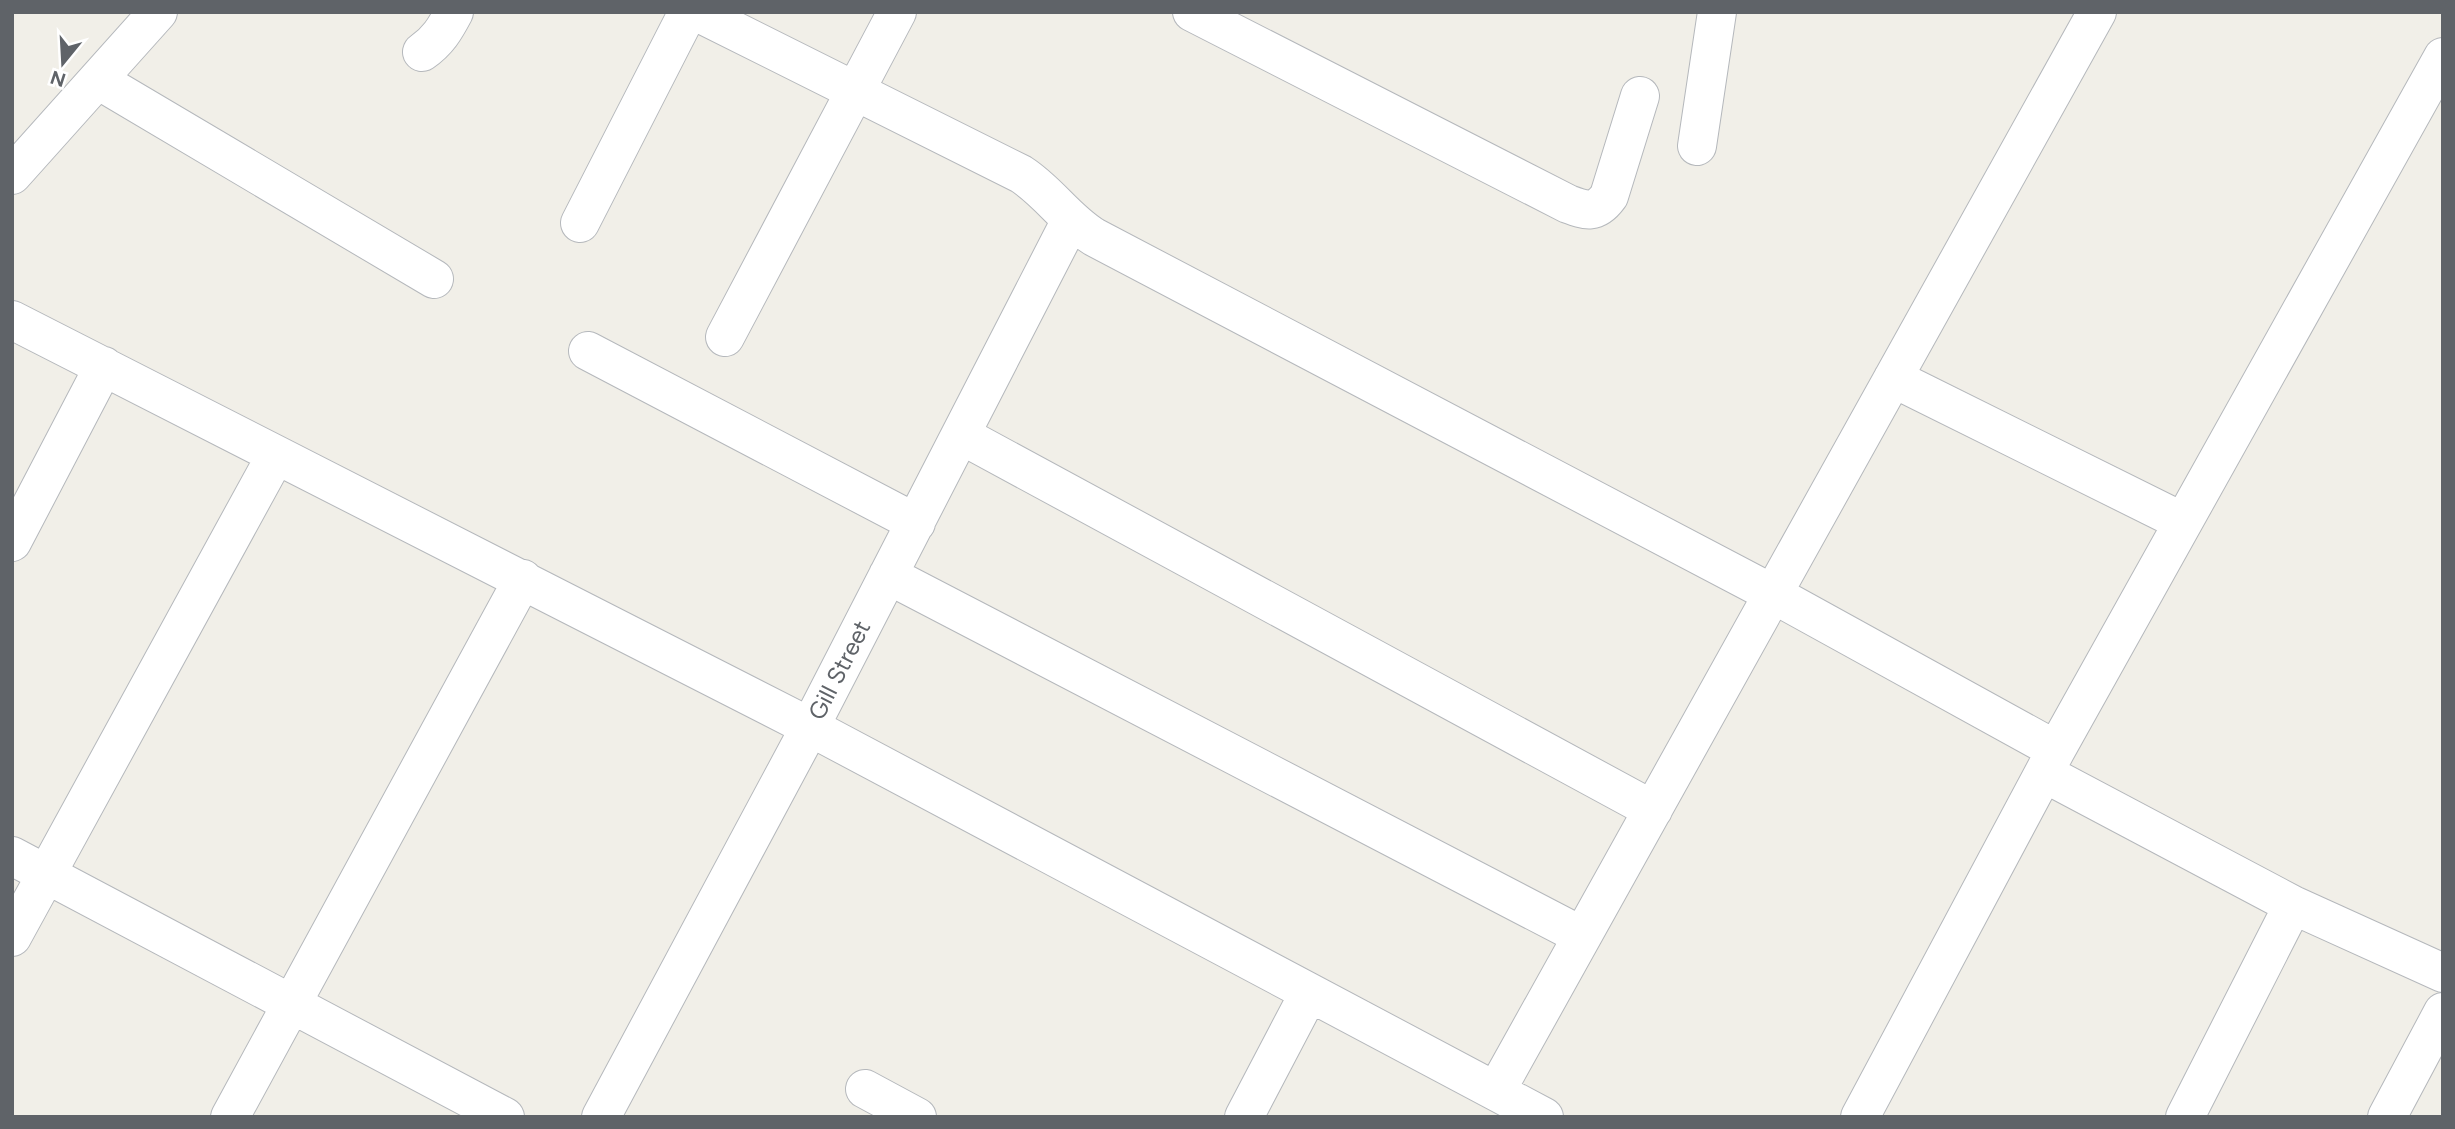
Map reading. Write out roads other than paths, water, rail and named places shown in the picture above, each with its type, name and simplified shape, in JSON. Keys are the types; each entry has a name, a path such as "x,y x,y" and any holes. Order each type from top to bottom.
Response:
{"street":[{"path":"12,175 158,12"},
{"path":"422,52 434,44 454,12"},
{"path":"580,223 688,12"},
{"path":"697,12 1021,174 1046,192 1071,220 1094,237 1773,593 2293,905 2443,974"},
{"path":"725,337 897,12"},
{"path":"1192,12 1568,204 1583,209 1594,210 1603,205 1609,195 1640,96"},
{"path":"1697,146 1717,12"},
{"path":"1496,1091 2097,12"},
{"path":"1860,1117 2050,761 2443,57"},
{"path":"98,80 434,279"},
{"name":"Gill Street","path":"601,1117 810,727 1071,220"},
{"path":"12,320 810,727 1544,1117"},
{"path":"588,351 916,523"},
{"path":"12,542 104,366"},
{"path":"1893,378 2183,522"},
{"path":"961,435 1653,810"},
{"path":"12,937 276,455"},
{"path":"888,575 1582,936"},
{"path":"230,1117 523,579"},
{"path":"12,856 505,1117"},
{"path":"2185,1117 2293,905"},
{"path":"1244,1117 1310,993"},
{"path":"2387,1117 2442,1017"},
{"path":"865,1089 917,1117"}]}
